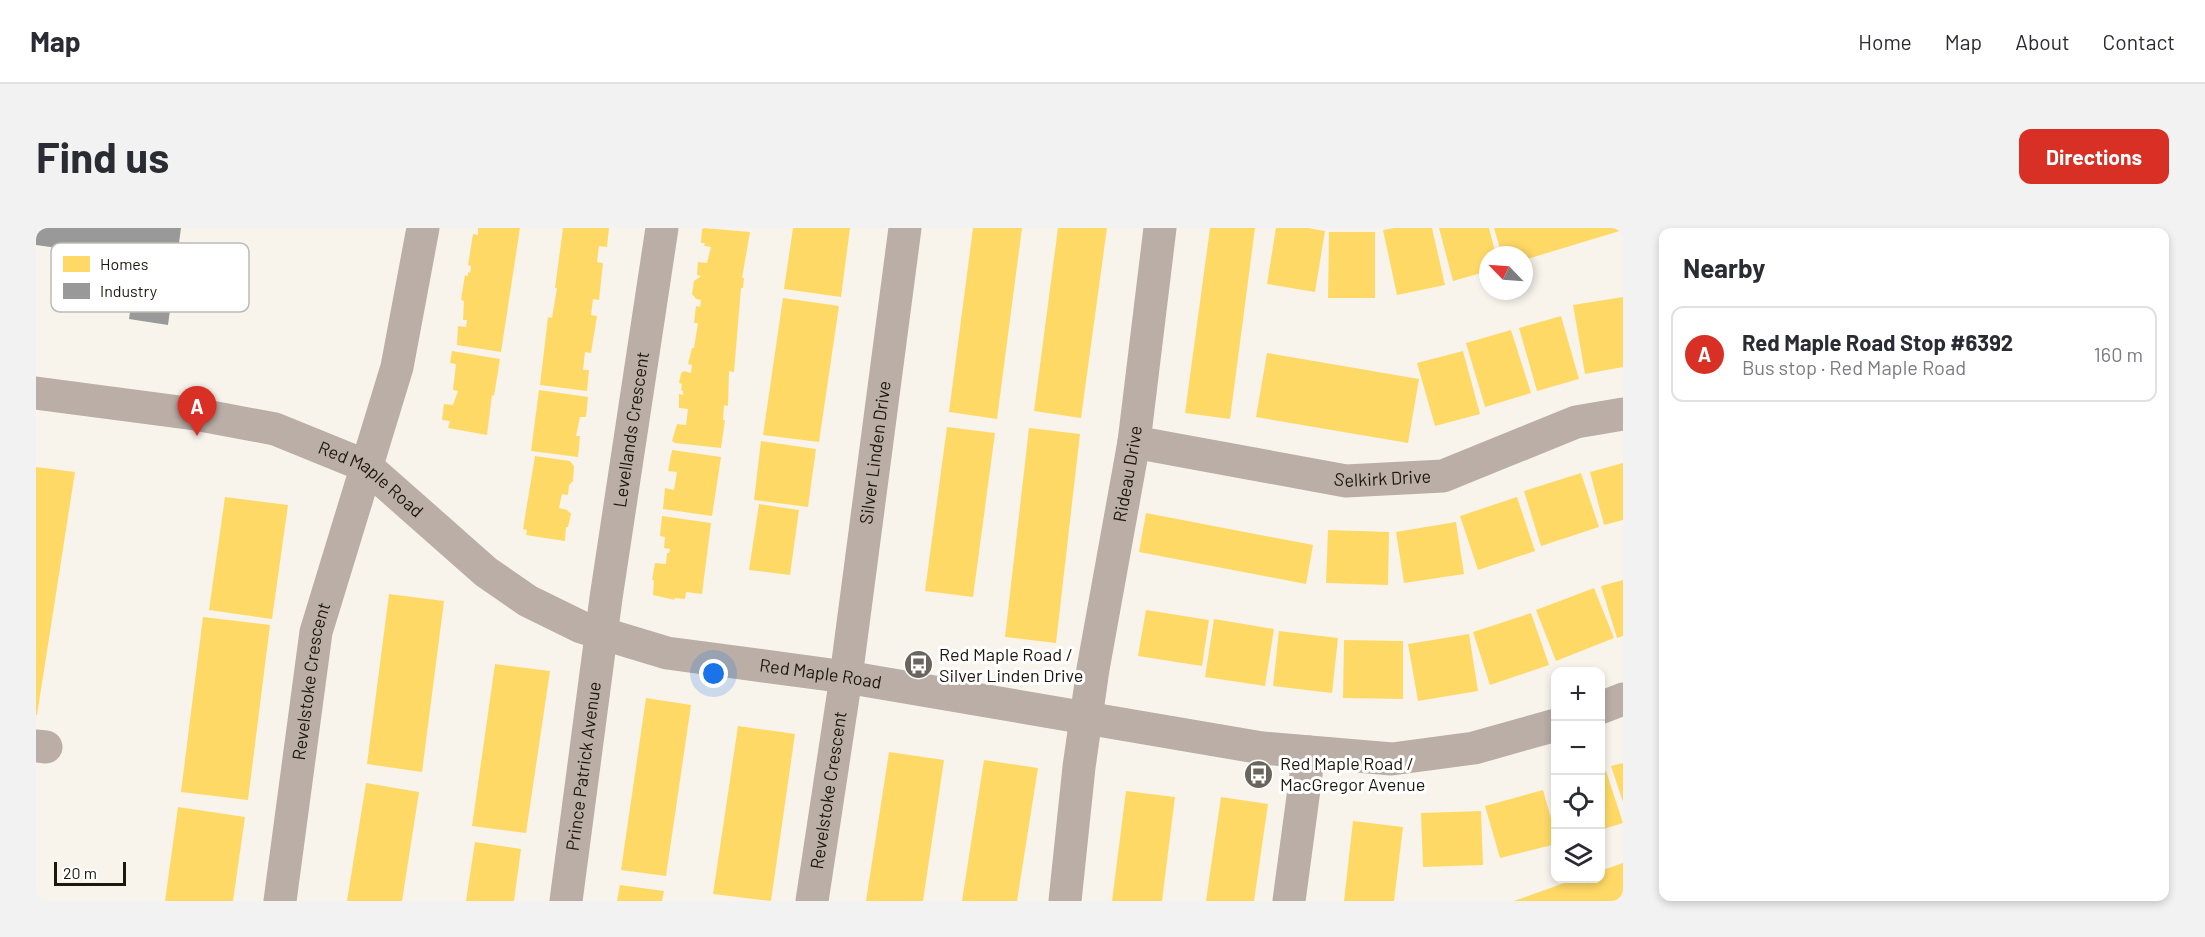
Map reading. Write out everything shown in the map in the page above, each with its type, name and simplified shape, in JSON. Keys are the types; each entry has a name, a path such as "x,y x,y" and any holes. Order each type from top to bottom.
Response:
{"street":[{"path":"366,466 377,437 397,367 423,228"},
{"name":"Levellands Crescent","path":"602,632 662,228"},
{"name":"Silver Linden Drive","path":"846,677 905,228"},
{"name":"Rideau Drive","path":"1065,901 1079,767 1095,658 1134,442 1160,228"},
{"name":"Red Maple Road","path":"36,393 195,414 275,429 366,466 486,572 528,601 581,627 667,653 846,677 1262,748 1392,759 1474,748 1551,726"},
{"name":"Selkirk Drive","path":"1134,442 1346,482 1443,476 1576,422 1623,414"},
{"name":"Revelstoke Crescent","path":"280,901 316,632 366,466"},
{"name":"Prince Patrick Avenue","path":"566,901 602,632"},
{"name":"Revelstoke Crescent","path":"812,901 846,677"},
{"path":"1605,706 1623,699"},
{"path":"1289,901 1309,752"}],"building: Homes":[{"path":"478,228 520,228 501,352 457,345 458,326 466,327 467,320 463,320 464,301 461,300 465,275 468,276 468,272 470,273 471,266 468,265 473,234 478,235"},
{"path":"563,228 609,228 607,247 599,246 597,262 603,263 599,300 593,299 591,315 597,316 591,353 585,352 583,370 589,370 587,391 540,385 548,317 552,318 557,288 555,288"},
{"path":"704,228 750,232 742,278 744,278 743,288 741,288 734,372 729,371 728,406 724,405 723,420 725,420 721,448 672,441 677,424 686,425 688,409 679,408 679,394 683,395 683,391 681,390 682,384 679,383 681,373 684,371 691,373 692,365 688,364 692,348 694,348 698,323 694,323 696,306 700,307 701,300 696,299 692,294 694,281 701,276 697,275 698,262 707,263 711,247 701,243"},
{"path":"793,228 850,228 841,297 784,289"},
{"path":"973,228 1022,228 997,419 949,412"},
{"path":"1058,228 1107,228 1081,418 1034,411"},
{"path":"1210,228 1255,228 1230,419 1185,413"},
{"path":"1276,228 1308,228 1325,231 1315,292 1267,284"},
{"path":"1432,228 1445,285 1397,295 1383,230"},
{"path":"1439,228 1489,228 1494,246 1479,246 1479,274 1453,281"},
{"path":"1494,228 1623,228 1623,230 1533,257 1533,246 1499,246"},
{"path":"1329,232 1375,232 1375,298 1328,298"},
{"path":"1623,297 1623,367 1585,374 1573,305"},
{"path":"783,298 839,306 819,442 763,435"},
{"path":"1561,316 1579,379 1537,391 1519,328"},
{"path":"1511,330 1531,393 1485,407 1466,343"},
{"path":"452,351 500,359 494,396 492,395 487,435 448,428 450,421 442,420 444,404 453,405 458,391 453,390 456,364 450,363"},
{"path":"1463,351 1480,414 1435,426 1417,363"},
{"path":"1267,353 1419,379 1408,443 1256,417"},
{"path":"539,390 588,397 586,417 580,417 576,436 580,436 578,457 531,451"},
{"path":"947,427 995,433 973,597 925,591"},
{"path":"1029,428 1080,434 1056,643 1005,637"},
{"path":"761,441 816,449 808,507 754,500"},
{"path":"672,450 721,457 712,516 663,509 665,488 674,490 677,472 668,471"},
{"path":"535,456 570,461 574,466 573,481 569,485 568,495 562,494 559,508 571,514 568,527 566,527 565,541 526,535 527,530 523,529"},
{"path":"1623,463 1623,520 1604,525 1590,472"},
{"path":"36,467 75,472 37,715 36,715"},
{"path":"1581,473 1599,527 1541,546 1524,491"},
{"path":"225,497 288,505 272,619 209,610"},
{"path":"1517,497 1535,551 1478,570 1460,516"},
{"path":"759,504 799,510 790,575 749,570"},
{"path":"1146,513 1313,545 1306,584 1139,552"},
{"path":"662,516 711,523 702,594 686,592 685,599 674,598 675,600 653,595 654,580 652,580 655,563 666,564 667,553 670,549 664,548 665,537 660,536"},
{"path":"1456,522 1464,574 1404,583 1396,532"},
{"path":"1328,530 1389,532 1388,585 1326,583"},
{"path":"1623,580 1623,636 1617,638 1601,586"},
{"path":"1594,588 1614,638 1556,661 1536,610"},
{"path":"389,594 444,601 422,772 367,764"},
{"path":"1146,610 1209,620 1202,666 1138,656"},
{"path":"1531,613 1549,665 1490,685 1473,632"},
{"path":"203,617 270,625 248,800 181,792"},
{"path":"1214,619 1274,629 1265,686 1205,677"},
{"path":"1279,631 1338,638 1332,693 1273,686"},
{"path":"1469,634 1478,691 1418,701 1408,644"},
{"path":"1344,640 1403,641 1403,699 1343,698"},
{"path":"495,664 550,671 526,833 472,826"},
{"path":"646,698 691,705 666,876 621,870"},
{"path":"738,726 795,734 771,901 713,894"},
{"path":"889,752 944,760 923,901 866,901"},
{"path":"984,760 1038,768 1017,901 962,901"},
{"path":"1623,763 1623,802 1611,766"},
{"path":"1605,771 1623,823 1605,828 1605,775"},
{"path":"366,783 419,792 402,901 347,901"},
{"path":"1543,790 1551,818 1551,845 1500,858 1485,806"},
{"path":"1126,791 1175,797 1162,901 1112,901"},
{"path":"1221,797 1268,804 1254,901 1206,901"},
{"path":"178,807 245,817 233,901 165,901"},
{"path":"1481,811 1483,865 1423,867 1421,813"},
{"path":"1353,821 1403,827 1394,901 1344,901"},
{"path":"475,842 521,849 514,901 466,901"},
{"path":"1623,863 1623,901 1514,901 1564,883 1605,883 1605,869"},
{"path":"620,885 664,891 662,901 617,901"}],"building: Industry":[{"path":"36,228 181,228 179,243 51,243 51,247 36,245"},
{"path":"130,312 170,312 168,325 129,319"}],"place":[{"name":"Red Maple Road Stop #6392","path":"197,436"},
{"name":"Red Maple Road / Silver Linden Drive","path":"918,665"},
{"name":"Red Maple Road / MacGregor Avenue","path":"1259,774"}]}
